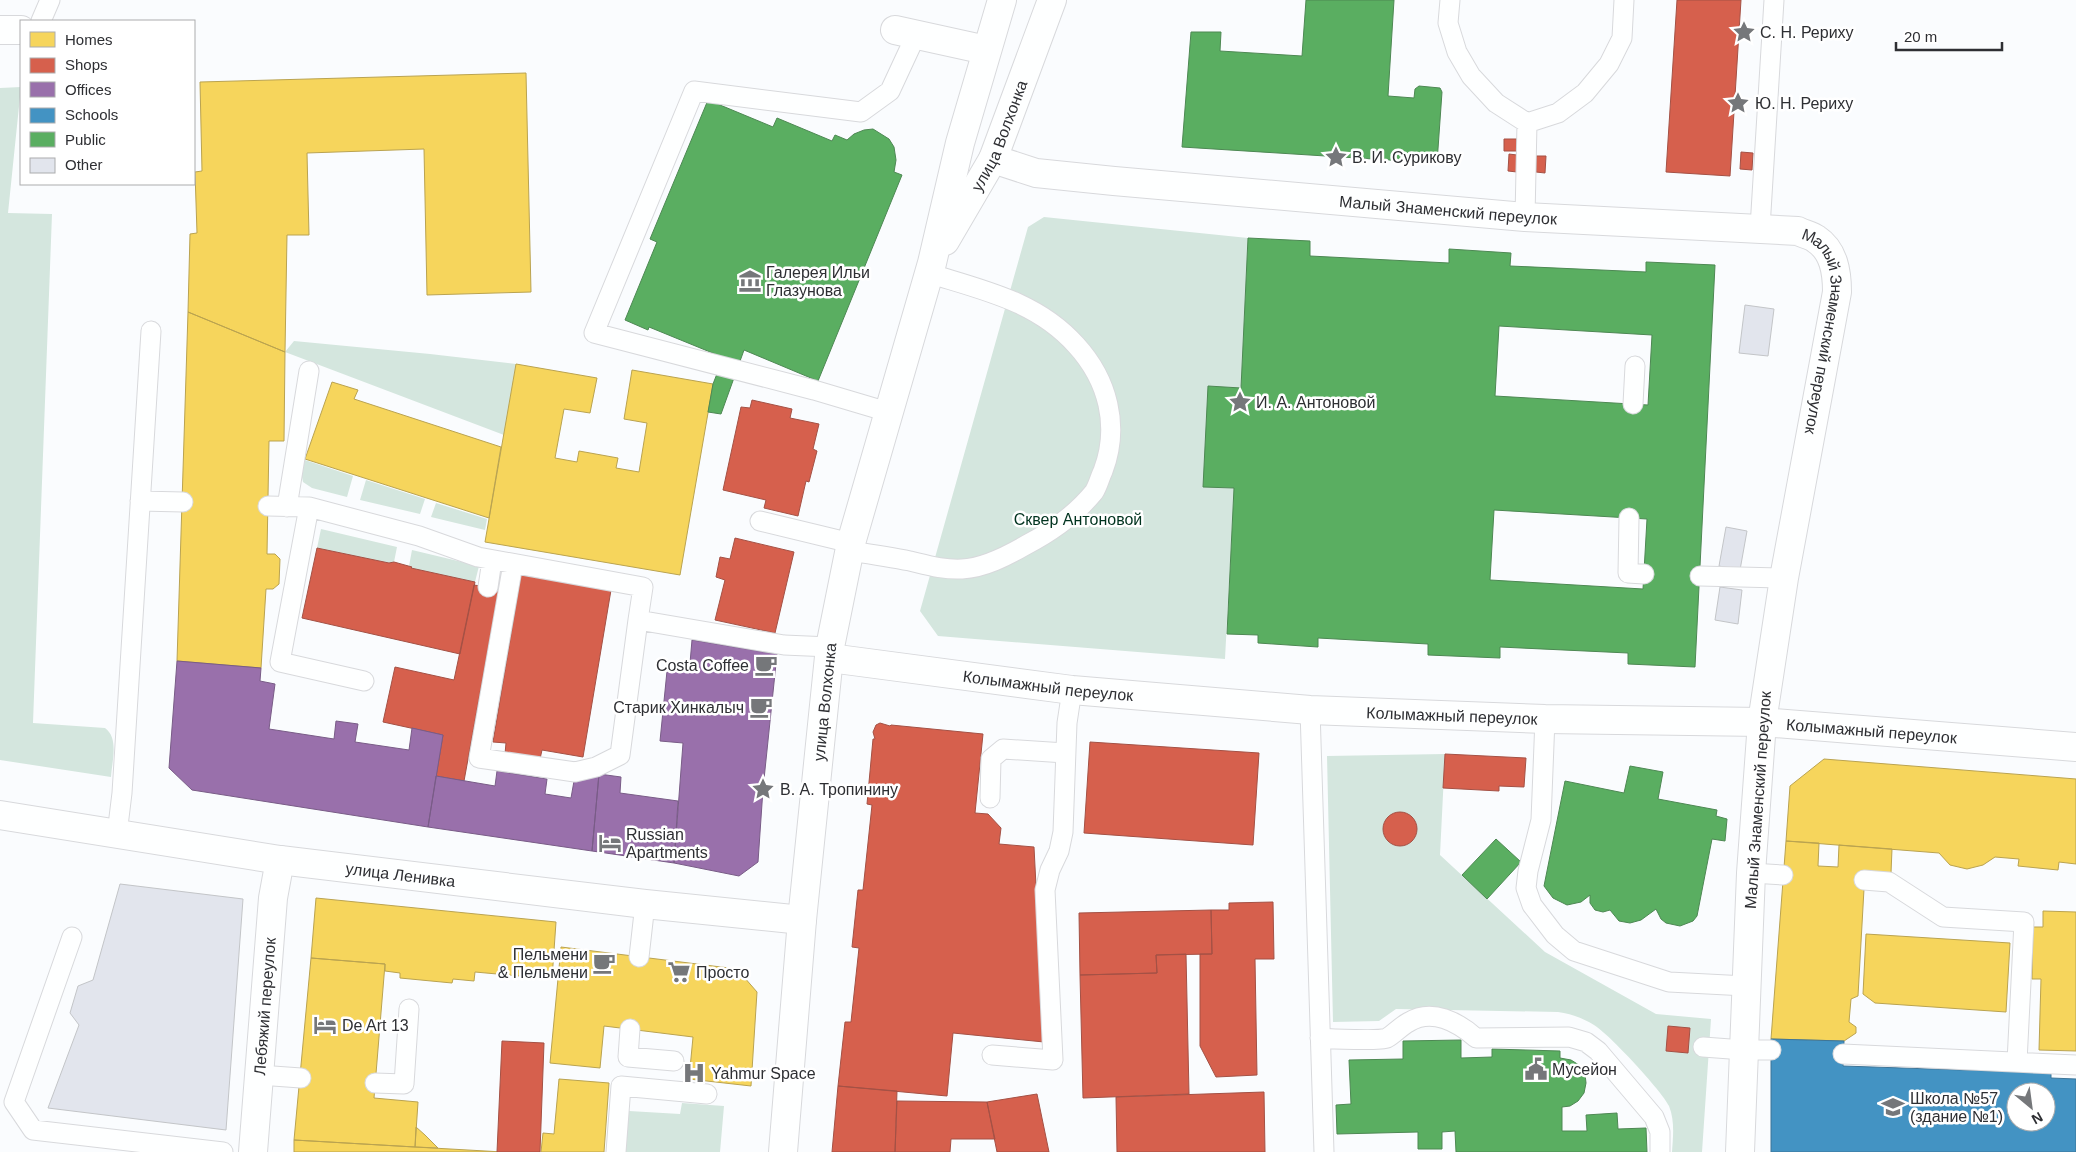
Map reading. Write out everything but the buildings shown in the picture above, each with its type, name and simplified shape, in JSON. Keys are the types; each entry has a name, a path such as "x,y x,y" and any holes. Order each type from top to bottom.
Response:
{"street":[{"name":"улица Волхонка","path":"783,1152 802,920 830,653 851,547 930,268 960,143 1002,0"},
{"name":"улица Волхонка","path":"930,268 994,159 1052,0"},
{"path":"0,30 20,30"},
{"path":"906,32 986,50"},
{"name":"Малый Знаменский переулок","path":"994,159 1036,173 1525,218 1798,231 1816,238 1828,251 1837,271 1837,292 1784,578 1762,722 1751,873 1740,1152"},
{"name":"Колымажный переулок","path":"830,653 1072,690 1310,710 1545,719 1762,722 2076,747"},
{"name":"улица Ленивка","path":"0,815 280,860 645,904 802,920"},
{"name":"Лебяжий переулок","path":"253,1152 273,898 280,860"}],"lane":[{"path":"41,20 50,0"},
{"path":"1450,0 1448,23 1457,52 1470,76 1496,103 1527,123"},
{"path":"1527,123 1558,113 1585,93 1609,64 1622,38 1624,0"},
{"path":"1760,228 1774,0"},
{"path":"888,412 814,390 594,333 694,91 860,112 890,91 906,32"},
{"path":"1525,218 1527,123"},
{"path":"760,521 851,547 939,568 963,569 987,564 1029,544 1060,525 1095,490 1107,459 1112,437 1110,412 1105,390 1088,360 1076,344 1038,312 1008,297 930,268"},
{"path":"117,834 122,793 151,331"},
{"path":"1634,404 1635,366"},
{"path":"287,507 309,371"},
{"path":"140,501 183,502"},
{"path":"268,506 309,508 419,536 478,557 492,560 513,564 644,578 620,756 596,767 574,772 479,758 513,564"},
{"path":"309,508 280,662 364,681"},
{"path":"1629,518 1628,573 1644,574"},
{"path":"488,587 492,560"},
{"path":"1700,576 1784,578"},
{"path":"638,620 830,653"},
{"path":"992,1055 1053,1060 1045,890 1050,870 1059,851 1062,832 1067,723 1072,690"},
{"path":"1310,710 1324,1152"},
{"path":"1545,719 1541,820 1528,871 1526,888 1532,905 1556,935 1574,950 1668,982 1746,986"},
{"path":"990,798 991,759 1003,749 1065,753"},
{"path":"1751,873 1783,875"},
{"path":"1864,880 1889,882 1943,917 2024,922 2017,1062"},
{"path":"639,957 645,904"},
{"path":"72,937 14,1102 33,1130 223,1152"},
{"path":"375,1082 404,1084 409,1009"},
{"path":"1320,1038 1386,1038 1412,1020 1432,1016 1464,1027 1476,1038 1569,1037 1586,1042 1598,1051 1654,1117 1660,1132 1660,1152"},
{"path":"630,1029 628,1057 674,1061"},
{"path":"1703,1047 1771,1050"},
{"path":"1843,1054 2076,1064"},
{"path":"259,1075 301,1078"},
{"path":"616,1152 622,1086 707,1094"}],"green space":[{"path":"20,87 8,213 52,214 33,723 105,728 112,738 113,744 111,777 0,760 0,88"},
{"name":"Сквер Антоновой","path":"1044,217 1248,238 1241,388 1204,487 1234,488 1225,659 938,636 920,611 1028,227"},
{"path":"294,341 516,364 504,435 285,352"},
{"path":"305,460 353,476 347,497 312,488 303,482 301,472"},
{"path":"366,480 425,499 420,514 360,500"},
{"path":"436,503 487,519 485,530 431,517"},
{"path":"321,529 397,547 394,562 389,563 317,548"},
{"path":"412,550 479,566 475,582 411,568 409,566"},
{"path":"1445,754 1440,855 1545,952 1656,1014 1711,1019 1702,1152 1672,1152 1673,1129 1669,1106 1646,1076 1611,1039 1586,1020 1558,1012 1396,1009 1379,1021 1333,1022 1327,756"},
{"path":"682,1103 724,1106 720,1152 625,1152 629,1111 680,1114"}],"place":[{"name":"С. Н. Рериху","path":"1744,32"},
{"name":"Ю. Н. Рериху","path":"1738,103"},
{"name":"В. И. Сурикову","path":"1336,157"},
{"name":"Галерея Ильи Глазунова","path":"750,281"},
{"name":"И. А. Антоновой","path":"1240,402"},
{"name":"Costa Coffee","path":"766,665"},
{"name":"Старик Хинкалыч","path":"761,707"},
{"name":"В. А. Тропинину","path":"763,789"},
{"name":"Russian Apartments","path":"610,843"},
{"name":"Пельмени & Пельмени","path":"604,963"},
{"name":"Просто","path":"679,972"},
{"name":"De Art 13","path":"325,1025"},
{"name":"Мусейон","path":"1536,1069"},
{"name":"Yahmur Space","path":"694,1073"},
{"name":"Школа №57 (здание №1)","path":"1893,1107"}]}
